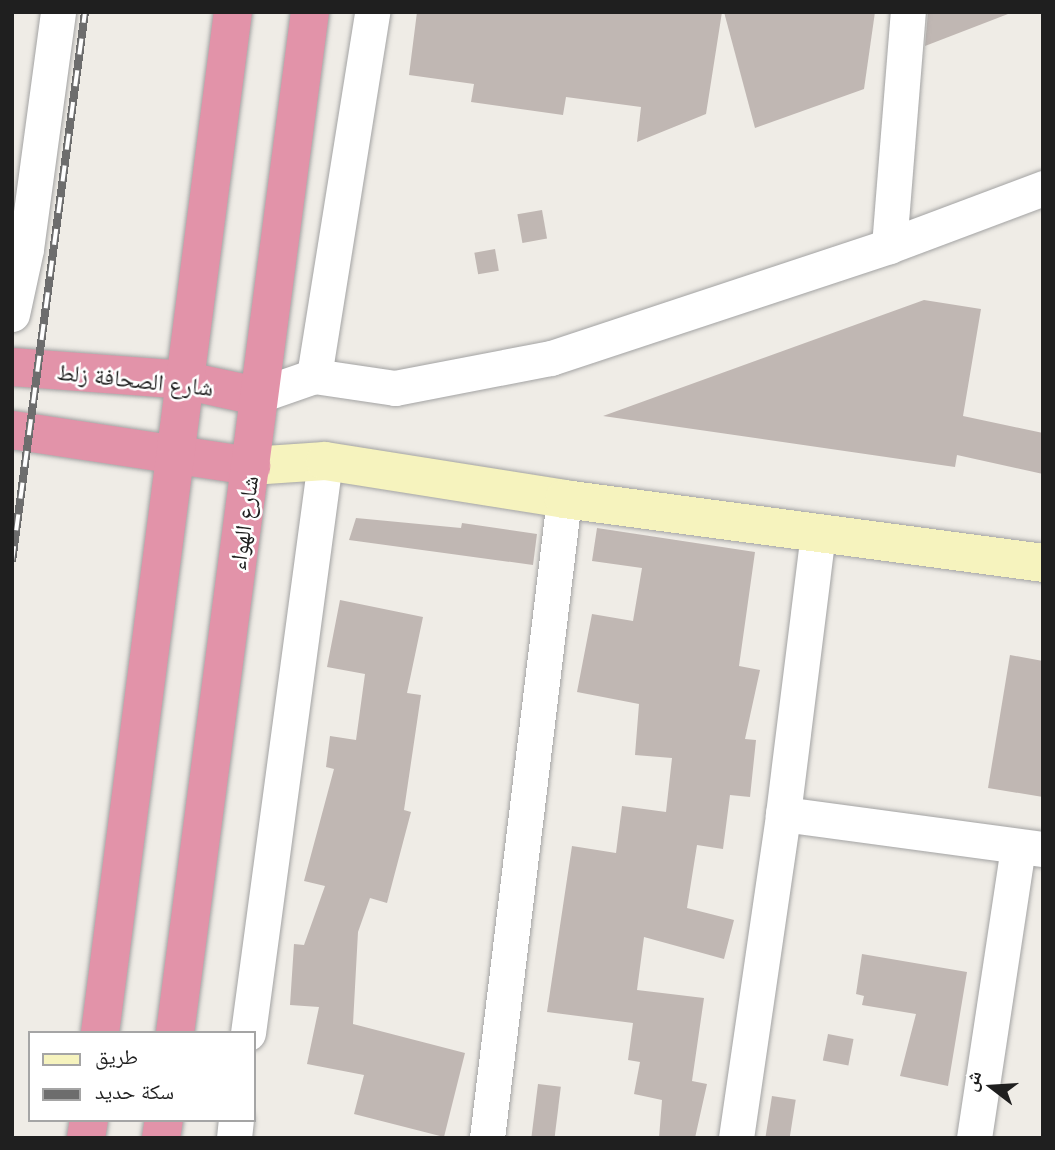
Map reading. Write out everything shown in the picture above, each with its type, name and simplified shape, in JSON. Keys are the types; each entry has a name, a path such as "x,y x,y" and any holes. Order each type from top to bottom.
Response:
{"highway":[{"path":"100,1031 233,12"},
{"name":"شارع الهواء","path":"175,1031 251,466 257,396 310,12"},
{"name":"شارع الصحافة زلط","path":"12,367 183,380 257,396"},
{"path":"12,430 251,466"}],"street":[{"path":"12,314 24,179 58,12"},
{"path":"314,376 372,12"},
{"path":"889,246 908,12"},
{"path":"257,396 314,376 395,388 551,358 889,246 1043,188"},
{"path":"251,466 325,461 564,499 1043,563"},
{"path":"248,1031 325,461"},
{"path":"488,1138 564,499"},
{"path":"736,1138 783,814 818,533"},
{"path":"783,814 1030,847 974,1138"}],"building":[{"path":"417,12 722,12 706,114 637,142 641,107 566,97 563,115 471,102 474,84 409,75"},
{"path":"724,12 875,12 864,89 755,128"},
{"path":"928,12 1008,12 1008,14 925,46"},
{"path":"542,210 547,239 522,243 517,214"},
{"path":"495,249 499,271 478,274 474,253"},
{"path":"924,300 981,309 963,416 1043,433 1043,474 957,455 955,467 603,416"},
{"path":"356,518 461,528 462,523 537,534 533,565 349,540"},
{"path":"597,528 755,552 739,666 760,670 745,739 756,740 750,797 730,795 723,849 697,845 687,908 734,920 724,959 644,937 637,990 704,998 692,1081 707,1084 695,1138 659,1138 662,1100 634,1094 640,1062 628,1060 633,1023 547,1012 572,846 616,853 622,806 666,812 672,758 635,755 639,704 577,692 592,614 633,621 642,568 592,561"},
{"path":"340,600 423,617 407,693 421,695 404,810 411,812 387,903 370,898 358,932 353,1024 465,1053 444,1137 354,1114 364,1075 307,1064 319,1007 290,1005 294,944 304,945 325,886 304,881 334,769 326,767 330,736 356,740 365,674 327,667"},
{"path":"1010,655 1043,661 1043,797 988,788"},
{"path":"862,954 967,972 948,1086 900,1076 916,1014 862,1005 864,996 856,994"},
{"path":"828,1034 854,1039 848,1065 823,1061"},
{"path":"538,1084 561,1087 555,1138 531,1138"},
{"path":"772,1096 796,1100 790,1138 765,1137"}],"railway":[{"path":"12,562 85,12"}]}
